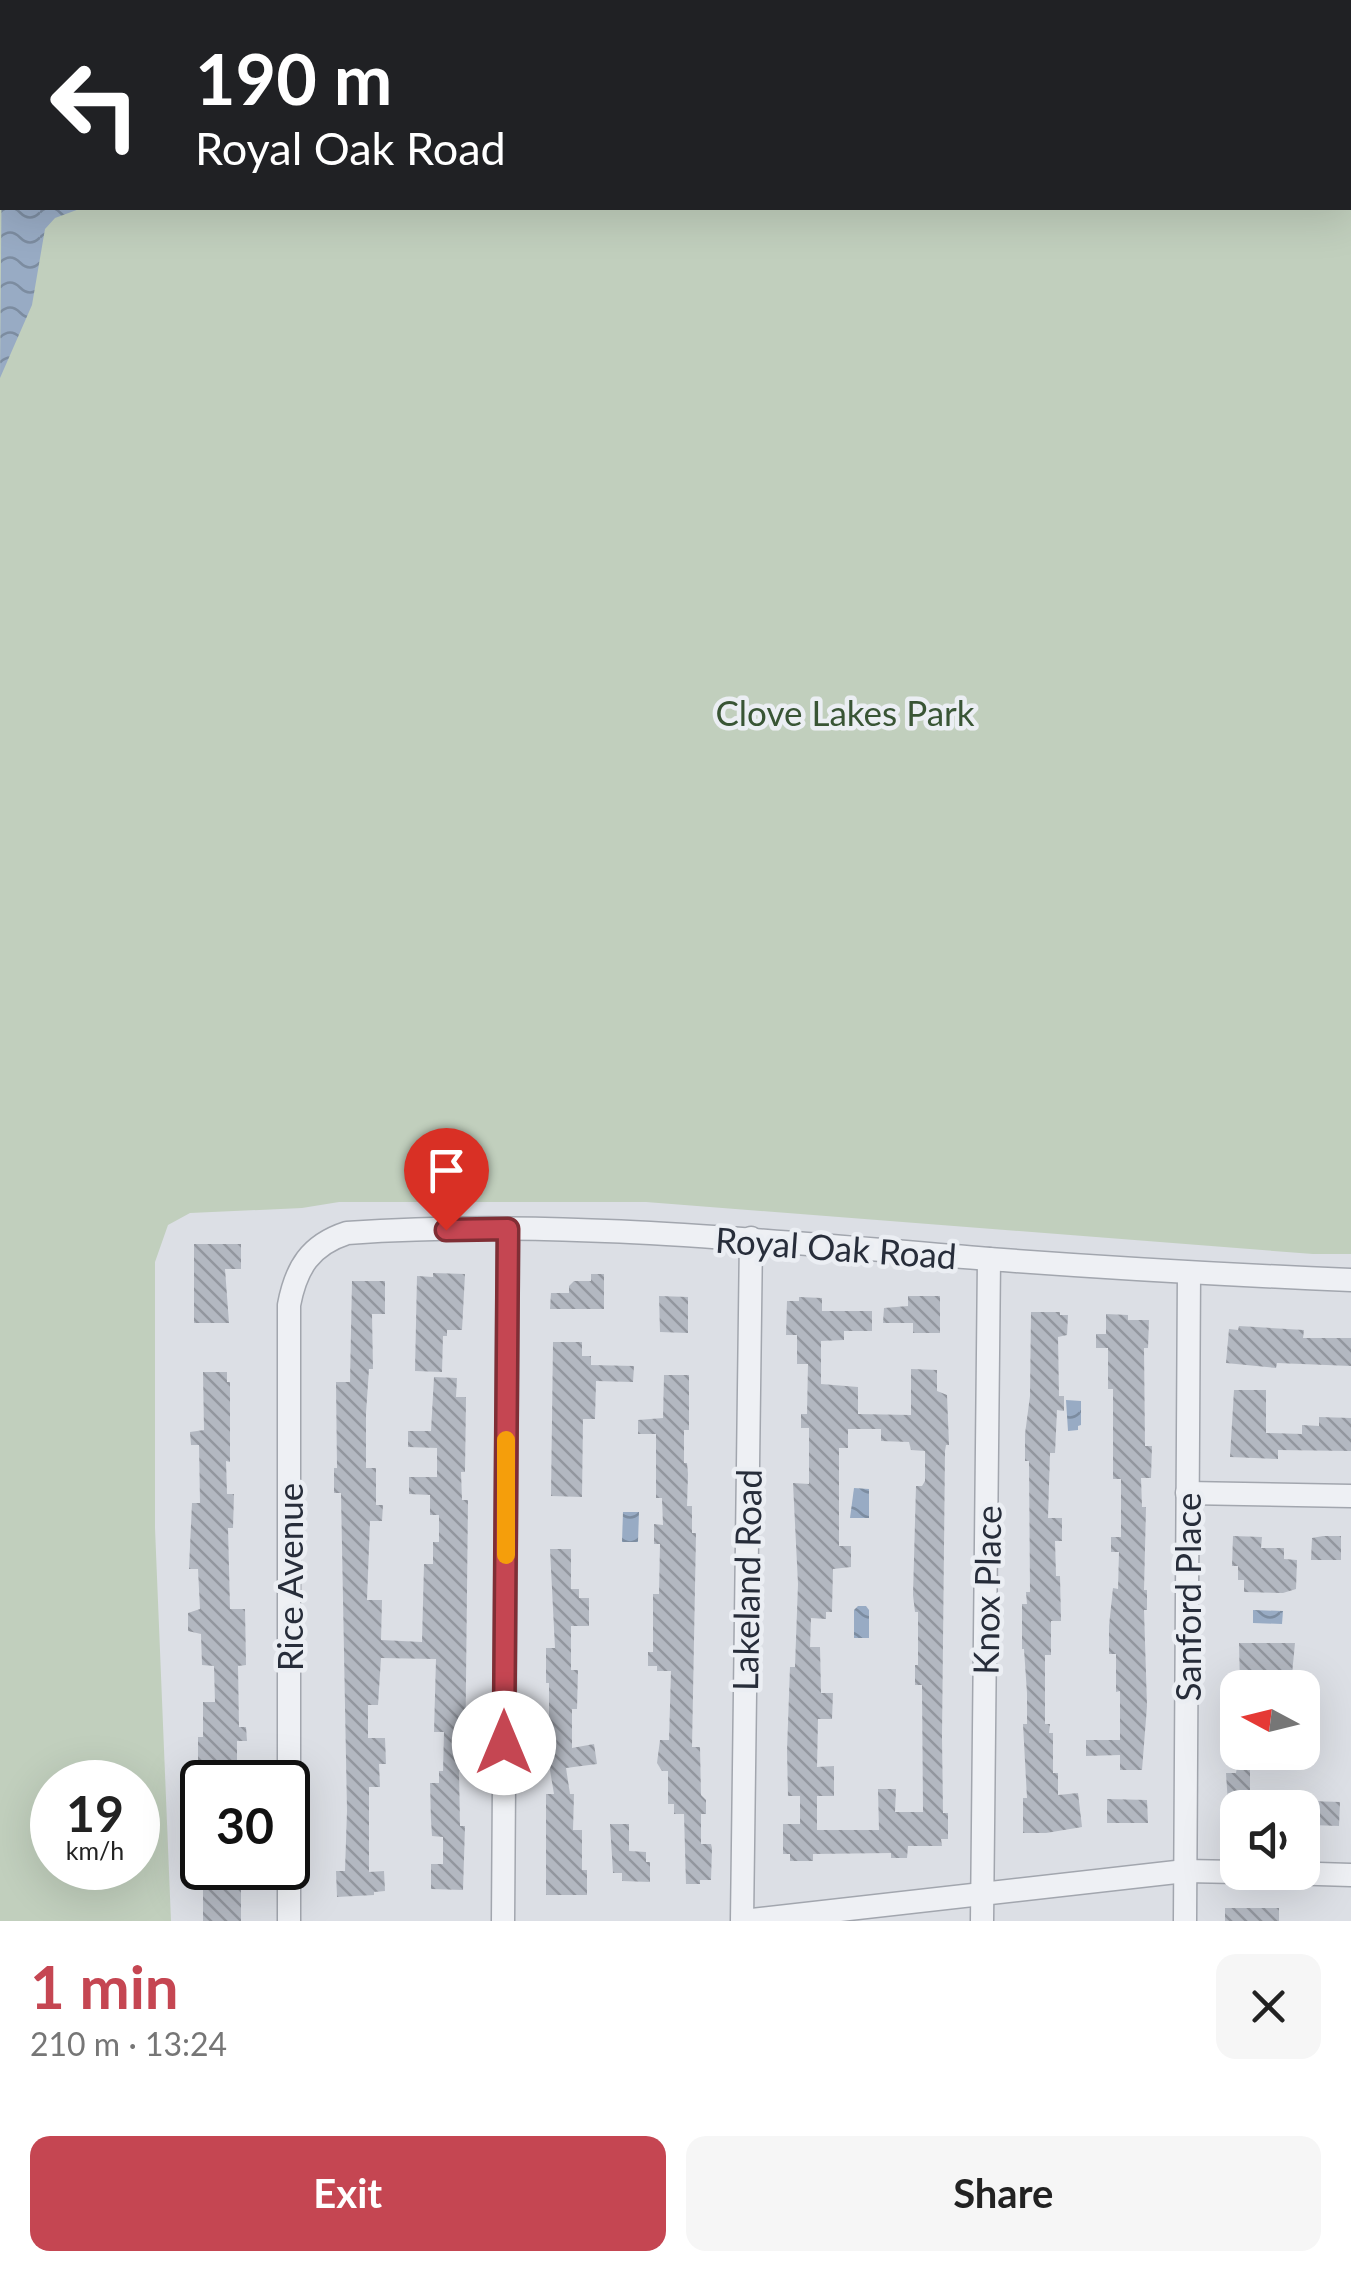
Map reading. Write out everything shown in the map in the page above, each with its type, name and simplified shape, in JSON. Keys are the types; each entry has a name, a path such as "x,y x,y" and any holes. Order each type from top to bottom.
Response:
{"street":[{"name":"Royal Oak Road","path":"322,1243 347,1233 508,1229 751,1238 1189,1274 1351,1280"},
{"path":"503,1921 508,1229"},
{"name":"Lakeland Road","path":"742,1921 751,1238"},
{"name":"Rice Avenue","path":"290,1921 289,1305 300,1270 314,1248 322,1243"},
{"name":"Knox Place","path":"982,1921 989,1259"},
{"name":"Sanford Place","path":"1185,1921 1189,1274"},
{"path":"1188,1493 1351,1496"},
{"path":"742,1921 1186,1870 1220,1871"},
{"path":"1320,1874 1351,1875"}],"green space":[{"name":"Clove Lakes Park","path":"0,210 1351,210 1351,1254 646,1202 339,1202 302,1208 190,1213 168,1225 155,1262 155,1528 171,1921 0,1921"}],"water":[{"path":"1,210 77,210 55,218 45,229 32,305 0,378"},
{"path":"1066,1400 1081,1401 1078,1430 1068,1431"},
{"path":"854,1488 869,1489 869,1518 850,1518"},
{"path":"623,1512 639,1512 638,1542 622,1542"},
{"path":"858,1606 869,1610 869,1638 854,1638 854,1610"},
{"path":"1253,1610 1283,1611 1282,1624 1253,1623"}],"building":[{"path":"194,1244 241,1244 241,1269 225,1269 229,1323 194,1323"},
{"path":"433,1273 465,1274 462,1330 447,1330 447,1336 443,1336 442,1372 415,1371 417,1276 433,1277"},
{"path":"591,1274 604,1274 604,1309 550,1309 551,1293 569,1293 574,1281 591,1281"},
{"path":"352,1281 385,1281 385,1314 372,1314 373,1369 369,1369 366,1413 366,1468 376,1468 376,1505 383,1505 382,1521 370,1521 367,1600 382,1600 381,1640 422,1642 424,1564 433,1564 433,1542 439,1542 439,1515 430,1515 430,1495 409,1494 409,1477 437,1477 437,1448 408,1447 408,1431 431,1431 434,1377 457,1378 456,1397 466,1397 465,1472 461,1472 462,1500 468,1500 465,1771 459,1771 460,1826 465,1826 463,1890 431,1889 431,1864 443,1864 443,1837 432,1836 431,1820 430,1783 439,1783 439,1771 443,1771 444,1732 434,1732 436,1659 381,1658 378,1705 368,1705 368,1738 385,1738 386,1764 379,1764 380,1787 369,1787 369,1872 384,1871 385,1891 337,1897 336,1871 345,1871 347,1811 341,1493 334,1493 336,1382 350,1382"},
{"path":"659,1296 688,1297 688,1333 660,1332"},
{"path":"908,1296 940,1296 940,1333 913,1333 913,1323 883,1323 884,1308 908,1306"},
{"path":"799,1297 822,1298 822,1311 872,1311 872,1331 844,1331 844,1340 821,1341 821,1384 858,1387 858,1414 911,1415 911,1369 937,1370 937,1391 947,1395 942,1737 943,1813 948,1813 948,1839 941,1839 942,1846 908,1846 907,1858 891,1858 891,1853 813,1854 813,1861 790,1861 790,1854 783,1854 783,1824 800,1824 800,1796 788,1796 787,1751 798,1584 793,1483 809,1484 809,1428 801,1428 801,1414 807,1414 808,1364 797,1364 797,1335 786,1335 787,1301 799,1301","holes":["848,1429 881,1429 881,1441 909,1442 911,1450 925,1451 925,1481 916,1486 913,1595 918,1612 915,1685 922,1685 923,1812 895,1812 896,1789 878,1789 879,1830 817,1830 817,1796 834,1796 834,1766 817,1767 818,1719 832,1719 833,1693 821,1693 820,1647 810,1647 811,1618 826,1619 826,1612 832,1612 833,1569 851,1567 851,1546 839,1546 839,1448 848,1448"]},
{"path":"1031,1312 1068,1315 1067,1335 1058,1337 1059,1396 1064,1396 1064,1411 1057,1410 1055,1453 1050,1453 1048,1518 1062,1518 1062,1541 1055,1541 1061,1621 1051,1621 1051,1655 1045,1655 1045,1724 1050,1724 1049,1733 1053,1733 1053,1773 1058,1773 1058,1795 1078,1793 1082,1827 1046,1833 1023,1833 1023,1798 1027,1798 1023,1724 1027,1724 1027,1693 1022,1604 1027,1604 1026,1592 1030,1592 1029,1461 1025,1461 1025,1434 1030,1396"},
{"path":"1106,1314 1149,1320 1148,1348 1144,1348 1145,1446 1152,1446 1151,1478 1141,1478 1142,1507 1146,1507 1147,1590 1147,1706 1142,1770 1120,1770 1120,1755 1086,1756 1086,1740 1120,1740 1120,1691 1116,1692 1116,1654 1109,1654 1109,1626 1113,1588 1118,1589 1119,1552 1111,1552 1111,1537 1121,1537 1121,1479 1113,1479 1113,1389 1108,1389 1108,1348 1096,1348 1096,1334 1106,1334"},
{"path":"1239,1326 1304,1330 1303,1338 1351,1338 1351,1366 1277,1363 1276,1368 1226,1363 1229,1329 1238,1330"},
{"path":"553,1342 582,1342 582,1356 591,1356 591,1365 634,1366 633,1382 596,1381 595,1419 583,1419 582,1497 551,1496"},
{"path":"203,1372 227,1372 227,1494 234,1494 233,1528 228,1528 230,1609 245,1609 246,1665 238,1666 239,1727 246,1727 247,1741 237,1741 237,1760 198,1760 198,1737 203,1737 203,1702 215,1702 214,1666 202,1665 201,1634 188,1631 188,1613 200,1609 198,1569 189,1569 192,1503 200,1503 199,1445 191,1445 190,1432 204,1430"},
{"path":"664,1375 689,1375 689,1430 684,1430 684,1463 688,1474 687,1506 692,1506 692,1533 696,1533 692,1747 700,1747 701,1795 706,1800 706,1814 701,1814 701,1844 711,1844 712,1848 711,1880 700,1880 700,1884 686,1884 684,1814 674,1814 674,1804 668,1804 668,1771 662,1771 657,1763 660,1740 669,1740 671,1671 648,1666 648,1652 653,1652 653,1594 659,1594 660,1544 654,1544 654,1524 663,1525 662,1498 656,1498 656,1434 638,1434 638,1420 663,1418"},
{"path":"1234,1390 1266,1390 1266,1433 1302,1434 1302,1425 1319,1426 1319,1417 1351,1418 1351,1451 1278,1450 1278,1459 1230,1457"},
{"path":"1233,1536 1262,1537 1261,1548 1284,1548 1284,1559 1297,1560 1296,1589 1283,1593 1244,1592 1244,1580 1238,1580 1238,1566 1232,1566"},
{"path":"1341,1536 1341,1560 1311,1560 1312,1538"},
{"path":"550,1549 571,1549 571,1589 579,1589 579,1598 589,1598 589,1626 571,1626 571,1670 578,1670 572,1748 594,1744 597,1764 566,1768 570,1794 574,1794 573,1830 582,1830 582,1870 587,1870 587,1895 546,1895 546,1794 554,1794 547,1752 546,1648 555,1648"},
{"path":"1239,1643 1295,1643 1292,1670 1240,1670"},
{"path":"1250,1770 1250,1790 1227,1790 1226,1773"},
{"path":"1107,1799 1147,1800 1148,1823 1107,1823"},
{"path":"1320,1801 1340,1802 1339,1826 1320,1825"},
{"path":"610,1824 629,1824 629,1851 646,1852 650,1882 622,1881 622,1873 613,1873"},
{"path":"203,1890 241,1890 241,1921 203,1921"},
{"path":"1225,1908 1279,1908 1279,1921 1225,1921"}],"slow traffic":[{"path":"506,1440 506,1555"}],"route":[{"path":"446,1230 508,1229 504,1743"}]}
